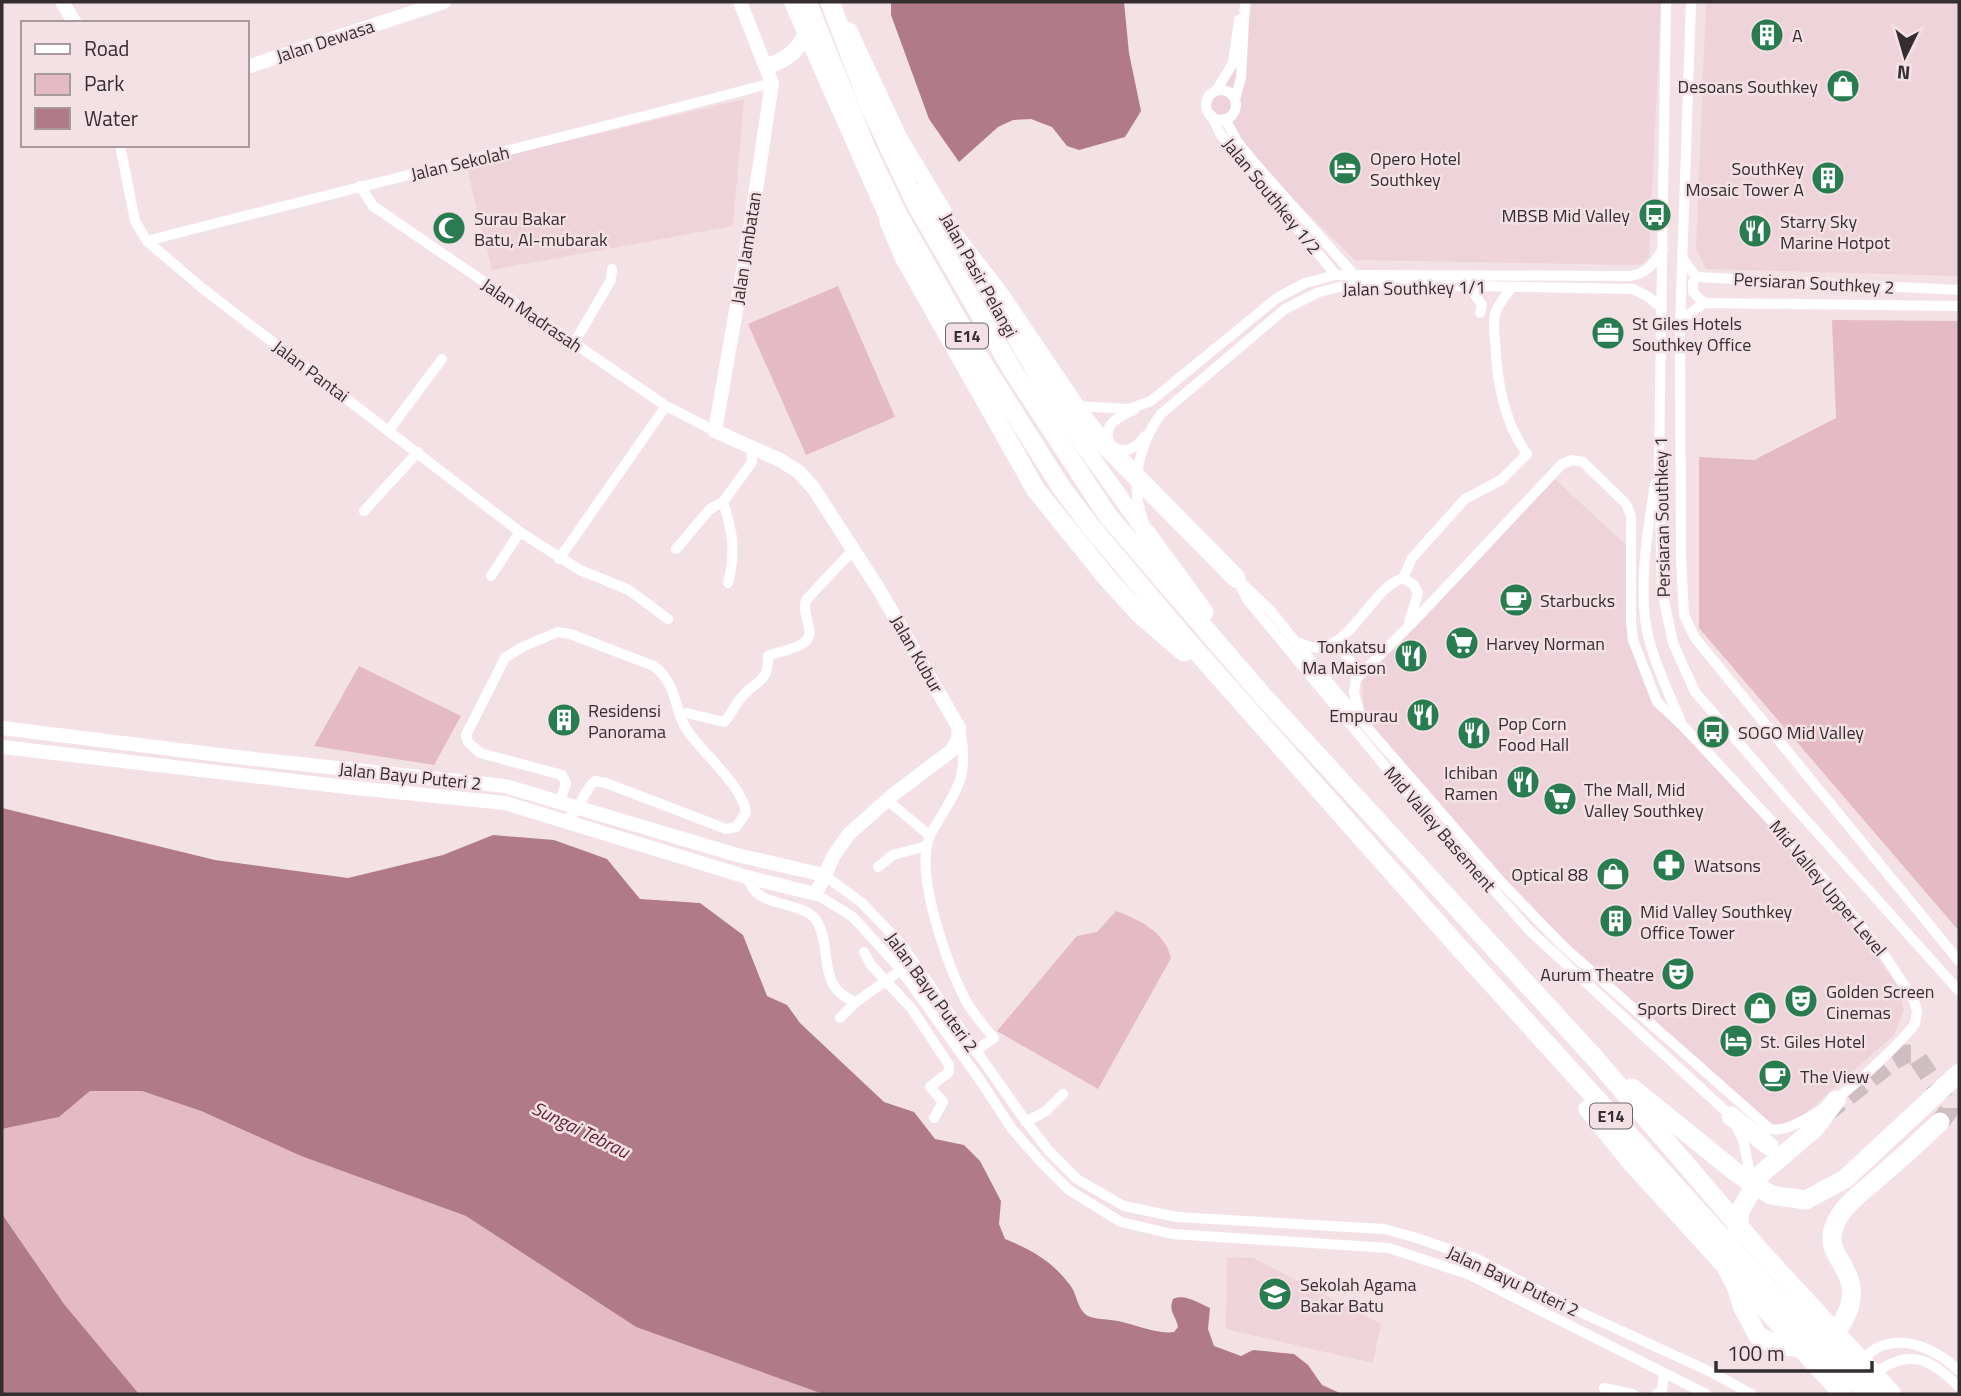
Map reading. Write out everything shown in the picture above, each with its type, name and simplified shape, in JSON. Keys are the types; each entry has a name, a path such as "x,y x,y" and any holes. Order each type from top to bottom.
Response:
{"highway":[{"name":"E14","path":"807,2 865,146 898,215 977,354 1061,487 1091,527 1184,637 1456,944 1767,1287 1868,1394"},
{"name":"E14","path":"830,2 870,107 916,204 1006,359 1108,516 1263,696 1593,1056 1761,1252 1892,1394"},
{"path":"893,156 993,285 1103,443 1236,578"},
{"path":"889,221 904,257 1036,491 1107,578 1141,614 1253,713"},
{"path":"1146,533 1263,696"},
{"path":"1456,944 1632,1163 1725,1265 1752,1328 1758,1336 1769,1342 1786,1347 1807,1348 1827,1341 1842,1325 1850,1306 1850,1282 1833,1249 1835,1224 1850,1203 1940,1122"},
{"path":"1593,1056 1738,1174 1772,1195 1806,1200 1845,1179 1959,1073"},
{"path":"1836,1100 1815,1128 1776,1150 1740,1211 1736,1237 1739,1265 1759,1302 1843,1394"},
{"path":"1731,1116 1776,1150"}],"main road":[{"path":"792,2 889,221"},
{"name":"Jalan Pasir Pelangi","path":"837,2 899,137 936,196 993,303 1053,403 1146,533"},
{"path":"767,66 789,58 797,51 805,36"}],"street":[{"path":"62,2 74,21"},
{"name":"Jalan Dewasa","path":"248,67 444,2"},
{"path":"740,2 767,66"},
{"path":"1239,2 1233,63 1207,102 1211,115 1219,119 1225,119 1234,113 1236,107 1235,99 1241,78 1245,2"},
{"name":"Persiaran Southkey 1","path":"1666,2 1659,460 1664,602 1673,643 1695,692 1789,802 1959,991"},
{"name":"Persiaran Southkey 1","path":"1691,2 1680,326 1681,558 1684,615 1695,638 1959,961"},
{"name":"Jalan Jambatan","path":"715,431 772,83 767,66"},
{"name":"Jalan Sekolah","path":"147,241 360,186 576,135 772,83"},
{"path":"1216,91 1230,92 1235,99"},
{"path":"1665,106 1686,106"},
{"name":"Jalan Southkey 1/2","path":"1211,115 1221,135 1336,275"},
{"name":"Jalan Southkey 1/2","path":"1225,119 1237,141 1253,161 1354,275"},
{"name":"Jalan Pantai","path":"120,147 135,221 147,241 202,288 520,532 559,559 629,590 668,619"},
{"name":"Jalan Madrasah","path":"360,186 373,206 666,406 715,431"},
{"name":"Jalan Southkey 1/1","path":"1662,308 1633,289 1352,285 1320,292 1285,309 1161,414 1139,444 1129,451 1116,449 1109,439 1111,424 1151,401 1276,298 1305,283 1336,275 1629,276 1639,275 1648,269 1663,248"},
{"path":"1680,326 1685,317 1704,303 1693,292 1696,277 1687,267 1682,255"},
{"path":"574,344 611,280 612,269"},
{"name":"Persiaran Southkey 2","path":"1696,277 1959,290"},
{"path":"1469,286 1482,306 1480,313"},
{"path":"1297,641 1318,650 1336,643 1388,588 1403,578 1412,558 1465,499 1501,480 1527,454 1516,439 1498,386 1496,371 1495,313 1513,287"},
{"name":"Persiaran Southkey 2","path":"1704,303 1959,306"},
{"path":"389,430 442,359"},
{"path":"1053,403 1118,409 1141,407"},
{"path":"559,559 666,406"},
{"path":"1146,533 1137,495 1137,480 1149,429"},
{"name":"Jalan Kubur","path":"715,431 780,460 799,472 814,489 854,549 960,728"},
{"path":"676,549 709,509 723,502 752,461 751,449"},
{"path":"364,511 418,452"},
{"name":"Mid Valley Upper Level","path":"1236,578 1269,609 1334,689 1503,884 1563,946 1770,1129 1778,1131 1790,1128 1836,1100 1915,1024 1917,1012 1914,1000 1887,959 1832,889 1682,725 1657,702 1633,640 1631,516 1626,504 1583,462 1572,460 1562,464 1360,674 1353,685 1361,719"},
{"path":"1659,460 1645,556 1645,620 1682,725"},
{"path":"723,502 734,555 728,583"},
{"path":"491,576 520,532"},
{"path":"687,713 724,722 745,692 763,679 768,671 768,656 802,645 809,640 811,633 806,600 854,549"},
{"name":"Mid Valley Basement","path":"1236,578 1247,599 1372,751 1516,916 1668,1058"},
{"name":"Mid Valley Upper Level","path":"1403,578 1414,585 1418,593 1408,627"},
{"path":"560,802 566,783 562,775 480,753 468,742 466,735 505,658 522,647 558,632 570,634 654,666 664,674 671,685 686,729 746,805 746,813 736,827 726,829 595,781 588,787 574,815 565,820"},
{"path":"1336,643 1360,674"},
{"name":"Jalan Bayu Puteri 2","path":"2,728 505,786 737,855 824,875 862,903 901,944 1049,1151 1077,1179 1124,1206 1177,1217 1384,1229 1418,1238 1477,1259 1751,1394"},
{"path":"816,894 834,855 849,834 887,800 951,751 958,740 960,728"},
{"path":"960,728 963,749 960,786 929,835 925,869 928,891 954,974 969,1007 994,1038 975,1051"},
{"name":"Jalan Bayu Puteri 2","path":"2,747 505,803 747,877 816,894 853,917 901,970 1012,1129 1041,1162 1069,1190 1121,1222 1172,1234 1389,1248 1470,1275 1706,1394"},
{"path":"887,800 929,835"},
{"path":"878,867 893,855 926,846"},
{"path":"747,877 754,890 764,898 814,916 819,924 831,980 838,992 856,1002"},
{"path":"864,952 871,965 912,1009 949,1065 948,1072 930,1087 943,1102 934,1118"},
{"path":"840,1018 856,1002 901,970"},
{"path":"1626,1004 1668,1058 1731,1116 1743,1140 1752,1182"},
{"path":"1026,1122 1046,1111 1063,1094"},
{"path":"1821,1394 1877,1348 1893,1345 1925,1347 1948,1359 1959,1371"},
{"path":"1849,1394 1886,1364 1913,1358 1930,1362 1944,1371 1959,1387"},
{"path":"1657,1394 1662,1390 1664,1374"},
{"path":"1604,1388 1633,1394"}],"shaded area":[{"path":"1252,2 1661,2 1649,257 1642,264 1630,265 1355,260 1205,112 1243,53"},
{"path":"1706,2 1959,2 1959,276 1706,269 1696,248"},
{"path":"744,99 733,226 492,270 466,165"},
{"name":"The Mall, Mid Valley Southkey","path":"1554,478 1628,547 1627,616 1649,691 1780,835 1845,913 1899,988 1904,1010 1894,1035 1806,1113 1789,1124 1772,1126 1575,952 1503,878 1364,717 1362,679 1485,554"},
{"name":"Sekolah Agama Bakar Batu","path":"1227,1257 1253,1258 1381,1324 1373,1363 1226,1329"}],"green space":[{"path":"838,286 895,417 806,455 748,324"},
{"path":"1832,320 1959,321 1959,931 1699,628 1699,457 1754,460 1836,418"},
{"path":"359,666 461,716 434,765 314,746"},
{"path":"1116,911 1150,928 1163,941 1171,958 1098,1089 997,1031 1077,936 1097,932"},
{"path":"90,1091 142,1091 201,1111 301,1156 466,1216 636,1327 823,1394 139,1394 64,1304 2,1214 2,1129 59,1117"}],"water":[{"path":"891,2 1124,2 1129,53 1141,111 1125,137 1079,150 1067,146 1052,127 1031,119 1013,120 998,127 959,162 929,119 891,15"},
{"name":"Sungai Tebrau","path":"2,808 215,860 348,878 443,855 493,835 554,840 607,859 640,899 700,903 743,935 767,996 787,1005 800,1023 884,1102 914,1112 935,1139 964,1145 980,1161 1001,1201 999,1224 1005,1239 1033,1252 1056,1269 1072,1289 1085,1314 1159,1332 1174,1332 1178,1327 1172,1310 1173,1299 1192,1299 1210,1308 1208,1329 1214,1346 1241,1356 1253,1350 1294,1354 1308,1365 1322,1385 1342,1394 823,1394 636,1327 466,1216 301,1156 201,1111 142,1091 90,1091 59,1117 2,1129"},
{"path":"2,1214 64,1304 139,1394 2,1394"}],"tunnel":[{"path":"1825,1114 1893,1061 1905,1054 1915,1054 1948,1104 1948,1112 1940,1122"}],"place":[{"name":"A","path":"1767,35"},
{"name":"Desoans Southkey","path":"1843,86"},
{"name":"Opero Hotel Southkey","path":"1345,168"},
{"name":"SouthKey Mosaic Tower A","path":"1828,178"},
{"name":"MBSB Mid Valley","path":"1655,215"},
{"name":"Surau Bakar Batu, Al-mubarak","path":"449,228"},
{"name":"Starry Sky Marine Hotpot","path":"1755,231"},
{"name":"St Giles Hotels Southkey Office","path":"1608,333"},
{"name":"Starbucks","path":"1516,600"},
{"name":"Harvey Norman","path":"1462,643"},
{"name":"Tonkatsu Ma Maison","path":"1411,656"},
{"name":"Empurau","path":"1423,715"},
{"name":"Residensi Panorama","path":"564,720"},
{"name":"SOGO Mid Valley","path":"1713,732"},
{"name":"Pop Corn Food Hall","path":"1474,733"},
{"name":"Ichiban Ramen","path":"1523,782"},
{"name":"The Mall, Mid Valley Southkey","path":"1560,799"},
{"name":"Watsons","path":"1669,865"},
{"name":"Optical 88","path":"1613,874"},
{"name":"Mid Valley Southkey Office Tower","path":"1616,921"},
{"name":"Aurum Theatre","path":"1678,974"},
{"name":"Golden Screen Cinemas","path":"1801,1001"},
{"name":"Sports Direct","path":"1760,1008"},
{"name":"St. Giles Hotel","path":"1736,1041"},
{"name":"The View","path":"1775,1076"},
{"name":"Sekolah Agama Bakar Batu","path":"1275,1294"}]}
